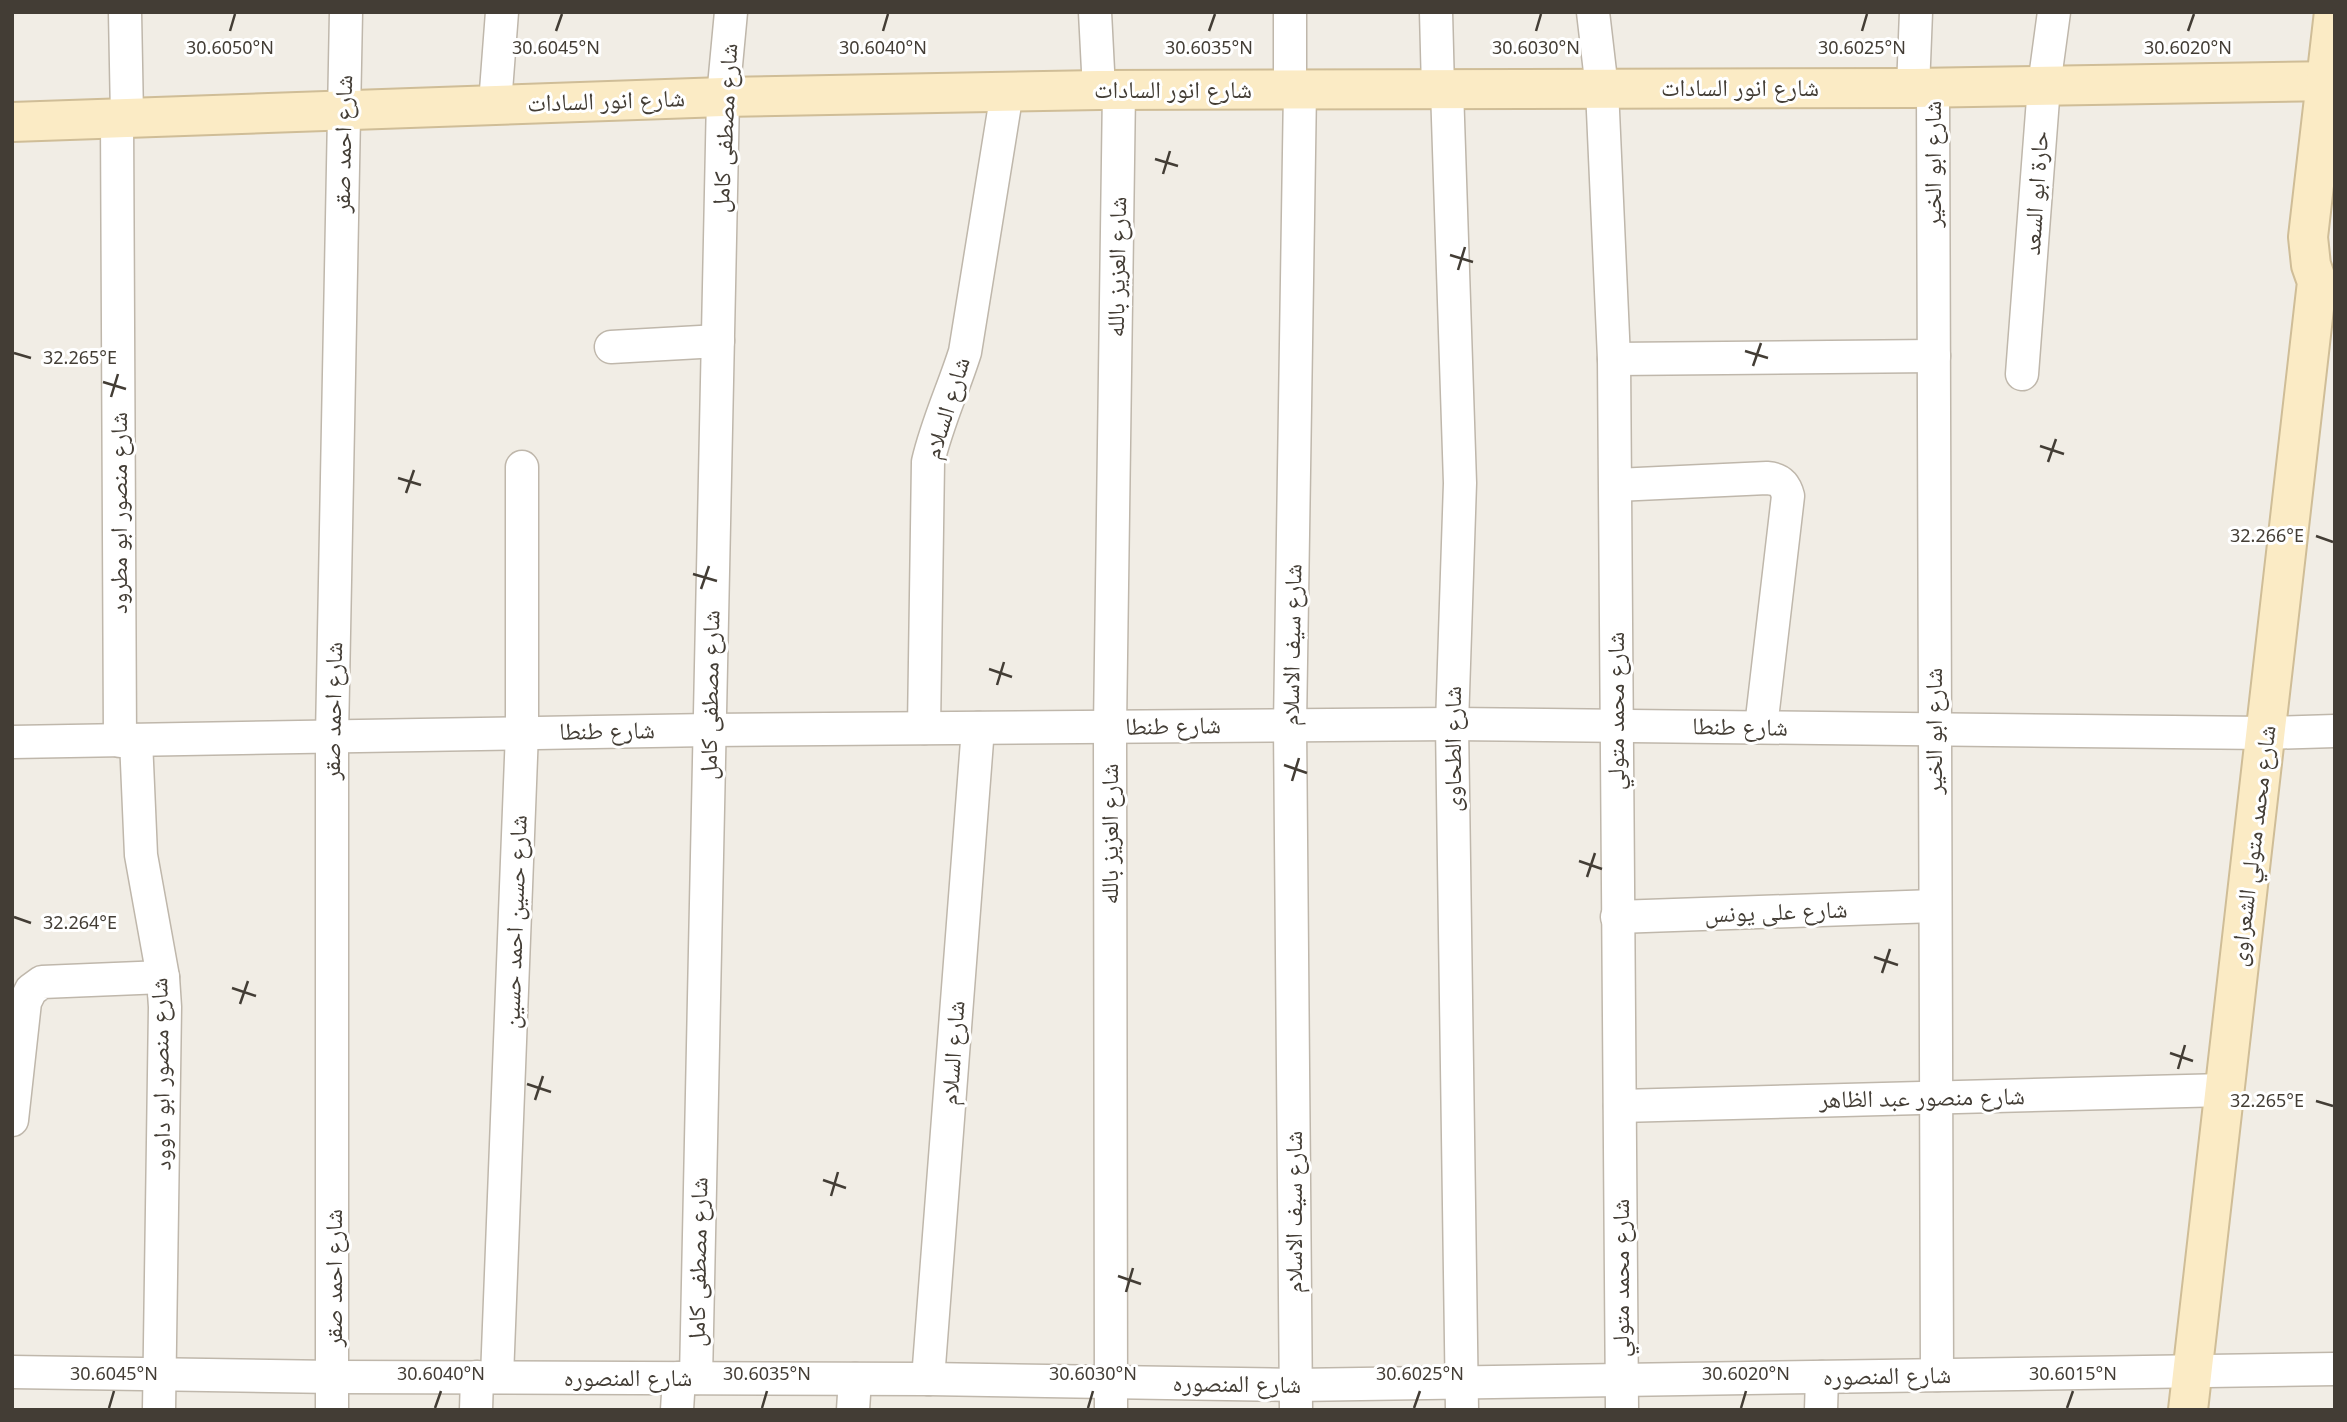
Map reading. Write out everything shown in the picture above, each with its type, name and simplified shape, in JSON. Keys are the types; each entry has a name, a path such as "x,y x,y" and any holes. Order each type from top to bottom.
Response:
{"street":[{"name":"شارع منصور ابو مطرود","path":"125,12 122,118 128,740"},
{"name":"شارع احمد صقر","path":"332,1410 332,736 346,12"},
{"path":"495,104 502,12"},
{"name":"شارع مصطفى كامل","path":"677,1410 687,1378 709,730 723,97 732,12"},
{"path":"1095,12 1109,90"},
{"name":"شارع سيف الاسلام","path":"1290,12 1295,90 1290,725 1295,1397"},
{"name":"شارع الطحاوى","path":"1436,12 1460,483 1452,724 1461,1396"},
{"name":"شارع محمد متولي","path":"1593,12 1602,89 1614,359 1622,1395"},
{"name":"شارع ابو الخير","path":"1916,12 1923,88 1934,356 1937,1375"},
{"name":"حارة ابو السعد","path":"2022,374 2044,86 2054,12"},
{"name":"شارع محمد متولي الشعراوى","path":"2188,1410 2266,733 2326,272 2307,247 2330,81 2334,12"},
{"name":"شارع انور السادات","path":"12,122 723,97 1109,90 1923,88 2330,81"},
{"name":"شارع العزيز بالله","path":"1109,90 1111,1396"},
{"name":"شارع السلام","path":"924,728 928,462 936,426 965,352 1007,92"},
{"path":"611,347 718,341"},
{"path":"1614,359 1934,356"},
{"name":"شارع حسين احمد حسين","path":"476,1410 487,1377 522,732 522,467"},
{"path":"1616,485 1768,478 1778,479 1785,486 1788,496 1761,727"},
{"name":"شارع طنطا","path":"12,742 522,732 1452,724 2266,733 2335,731"},
{"name":"شارع السلام","path":"928,1379 978,727"},
{"name":"شارع منصور ابو داوود","path":"128,740 141,855 163,977 165,1007 159,1410"},
{"name":"شارع على يونس","path":"1617,917 1935,906"},
{"path":"12,1121 25,1002 31,990 42,982 163,977"},
{"name":"شارع منصور عبد الظاهر","path":"1620,1106 2225,1090"},
{"name":"شارع المنصوره","path":"12,1372 334,1377 687,1378 854,1394 928,1379 1111,1396 1295,1397 1622,1395 1822,1377 2335,1369"},
{"path":"1821,1410 1822,1377"}]}
